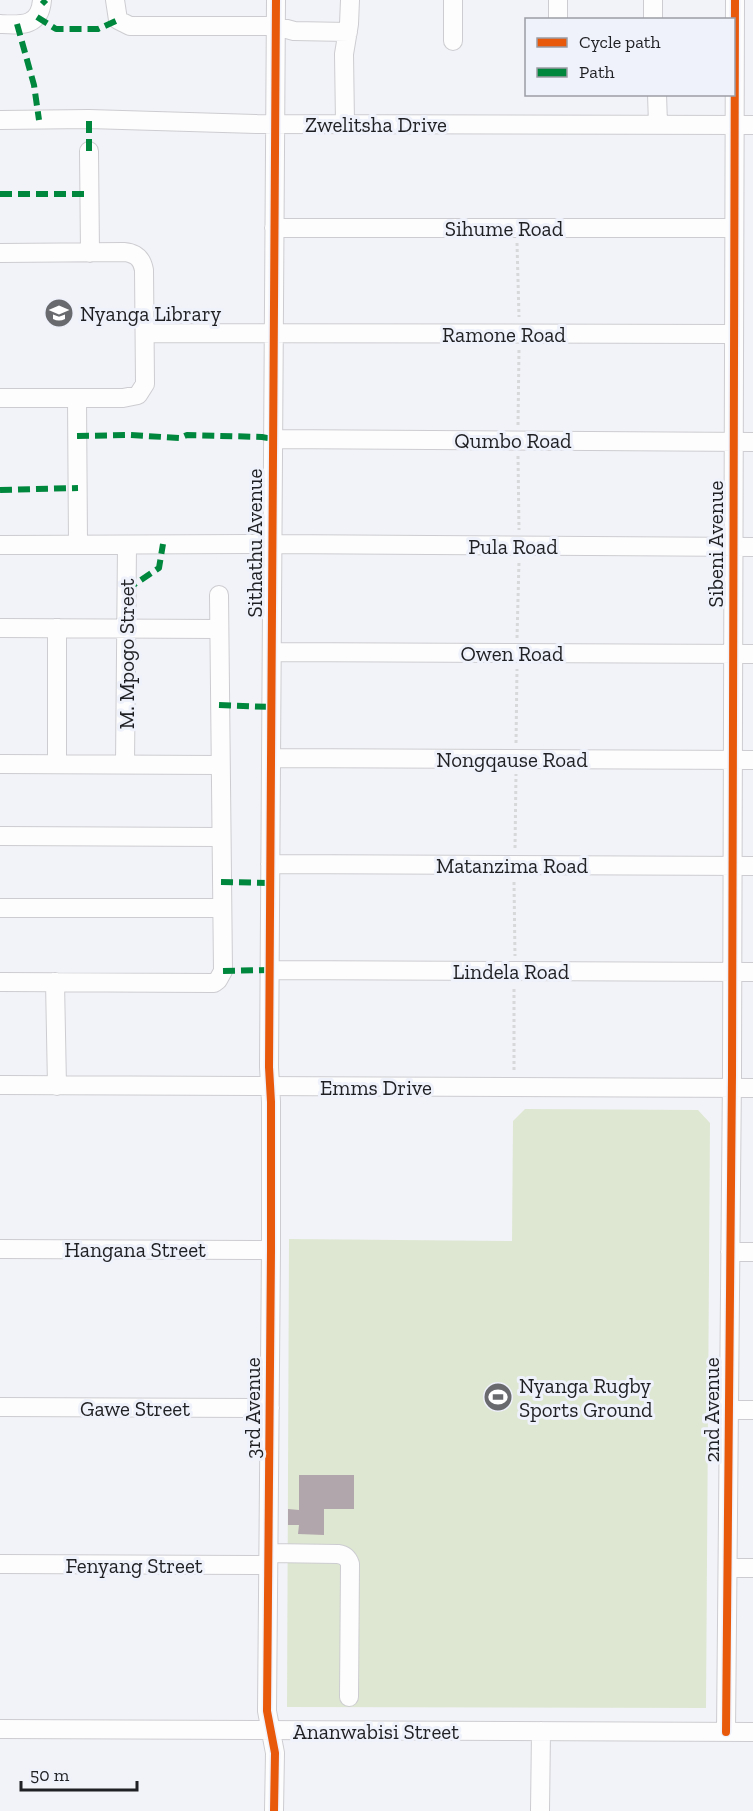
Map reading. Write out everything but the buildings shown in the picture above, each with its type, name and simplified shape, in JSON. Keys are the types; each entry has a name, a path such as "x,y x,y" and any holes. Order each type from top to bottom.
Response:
{"street":[{"path":"0,24 28,23 37,17 42,0"},
{"path":"115,0 118,20 130,26 276,26 294,31 348,32"},
{"name":"Sithathu Avenue","path":"270,1087 276,0"},
{"path":"345,123 344,54 350,0"},
{"path":"453,0 453,41"},
{"path":"558,0 558,18"},
{"path":"653,0 653,18"},
{"name":"Sibeni Avenue","path":"734,18 735,0"},
{"path":"657,96 658,124"},
{"name":"Sibeni Avenue","path":"732,1088 735,96"},
{"name":"Zwelitsha Drive","path":"0,120 89,119 275,124 753,125"},
{"path":"88,151 90,253"},
{"name":"Sihume Road","path":"274,228 734,228"},
{"path":"0,253 129,253 140,258 144,270 145,333 144,384 138,395 123,398 0,398"},
{"name":"Ramone Road","path":"145,333 734,334"},
{"path":"77,398 78,545"},
{"name":"Qumbo Road","path":"273,439 753,442"},
{"name":"Pula Road","path":"0,545 753,547"},
{"name":"M. Mpogo Street","path":"125,764 127,545"},
{"path":"0,982 214,983 221,976 223,971 219,595"},
{"path":"0,628 219,629"},
{"path":"57,628 57,764"},
{"name":"Owen Road","path":"272,652 753,654"},
{"name":"Nongqause Road","path":"271,758 753,760"},
{"path":"0,764 220,765"},
{"path":"0,837 220,837"},
{"name":"Matanzima Road","path":"270,864 753,866"},
{"path":"0,908 221,908"},
{"name":"Lindela Road","path":"270,970 753,972"},
{"path":"55,982 57,1086"},
{"name":"Emms Drive","path":"0,1085 753,1088"},
{"name":"3rd Avenue","path":"270,1087 267,1711 275,1753 274,1811"},
{"name":"2nd Avenue","path":"726,1732 732,1088"},
{"name":"Hangana Street","path":"0,1249 271,1250"},
{"path":"730,1252 753,1252"},
{"name":"Gawe Street","path":"0,1407 270,1408"},
{"path":"729,1410 753,1410"},
{"name":"Fenyang Street","path":"0,1564 268,1559 342,1555 350,1564 349,1696"},
{"path":"728,1568 753,1568"},
{"name":"Ananwabisi Street","path":"0,1729 753,1732"},
{"path":"540,1811 541,1731"}],"green space":[{"name":"Nyanga Rugby Sports Ground","path":"525,1109 698,1110 710,1123 706,1708 287,1707 289,1239 512,1241 513,1121"}],"marked path":[{"path":"42,4 46,0"},
{"path":"37,17 56,29 98,29 118,20"},
{"path":"17,24 34,85 39,120"},
{"path":"89,119 89,151"},
{"path":"0,194 89,194"},
{"path":"77,436 129,435 180,438 187,435 273,439"},
{"path":"0,490 78,488"},
{"path":"126,590 159,568 163,544"},
{"path":"219,705 271,707"},
{"path":"221,882 270,883"},
{"path":"223,971 270,970"}],"cycle path":[{"path":"274,1811 275,1753 267,1711 276,0"},
{"path":"735,0 735,18"},
{"path":"726,1732 732,1075 735,96"}],"place":[{"name":"Nyanga Library","path":"59,313"},
{"name":"Nyanga Rugby Sports Ground","path":"498,1397"}]}
